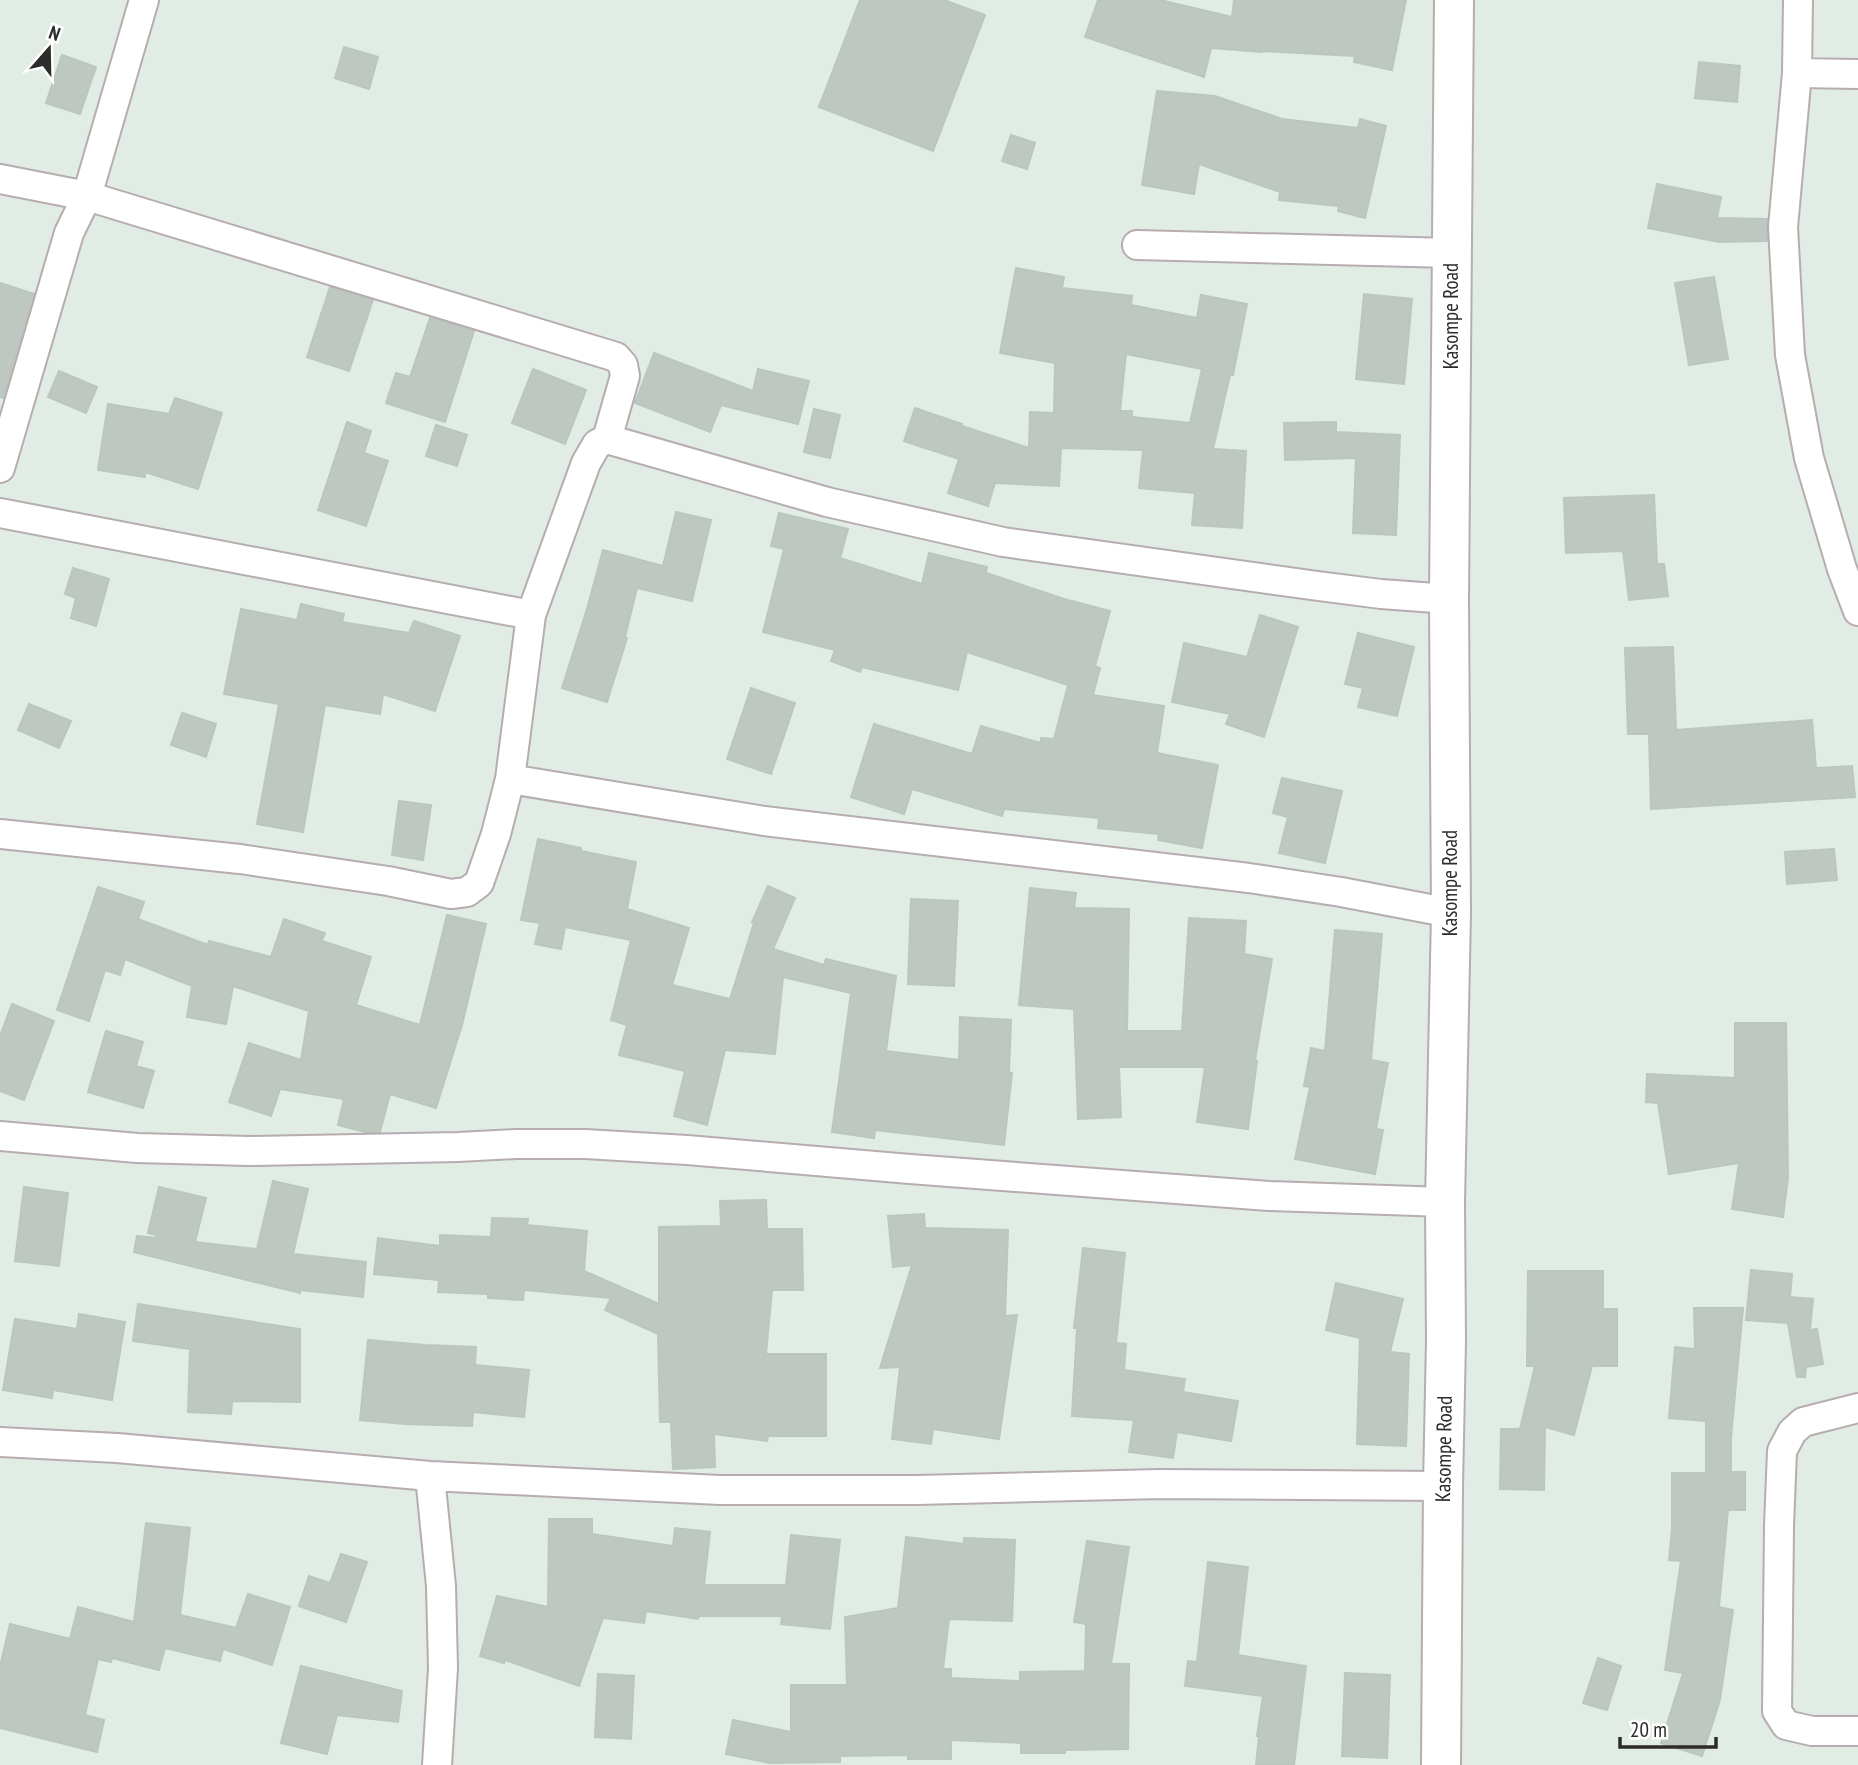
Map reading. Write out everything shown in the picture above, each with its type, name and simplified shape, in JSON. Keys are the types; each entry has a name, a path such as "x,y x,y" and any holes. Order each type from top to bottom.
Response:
{"street":[{"path":"0,468 69,233 88,196 145,0"},
{"name":"Kasompe Road","path":"1441,1765 1445,1202 1451,913 1449,599 1454,0"},
{"path":"1798,0 1797,73 1783,227 1790,355 1809,458 1842,569 1858,611"},
{"path":"1797,73 1858,74"},
{"path":"0,179 88,196 616,357 623,365 625,376 607,439"},
{"path":"1137,245 1452,253"},
{"path":"0,834 240,859 376,879 452,894 467,892 479,883 496,834 510,779 531,615 586,463 597,444 607,439 827,502 1003,542 1381,594 1449,599"},
{"path":"0,513 531,615"},
{"path":"510,779 764,821 1249,878 1451,913"},
{"path":"0,1136 137,1148 249,1151 585,1144 1269,1196 1445,1202"},
{"path":"1858,1408 1803,1422 1792,1432 1782,1451 1777,1698 1777,1711 1786,1725 1812,1731 1858,1731"},
{"path":"0,1442 117,1448 430,1476 720,1490 918,1490 1160,1484 1443,1486"},
{"path":"430,1476 440,1586 443,1668 437,1765"}],"building":[{"path":"860,0 944,0 985,15 933,151 819,107"},
{"path":"1098,0 1160,0 1232,17 1234,0 1406,0 1392,70 1354,62 1355,56 1211,48 1204,77 1085,37"},
{"path":"344,47 378,57 369,89 335,78"},
{"path":"62,55 96,67 80,114 46,103"},
{"path":"1699,62 1740,66 1737,102 1695,98"},
{"path":"1157,91 1215,96 1282,119 1358,128 1360,119 1386,126 1365,218 1338,211 1339,206 1279,200 1280,192 1199,164 1194,194 1142,185"},
{"path":"1011,135 1035,143 1027,169 1002,161"},
{"path":"1657,184 1721,197 1717,218 1767,219 1767,241 1719,242 1648,228"},
{"path":"1016,268 1064,277 1062,288 1132,296 1131,305 1197,318 1201,295 1247,304 1233,375 1230,375 1213,449 1246,451 1242,528 1192,525 1195,493 1139,488 1143,450 1061,448 1059,486 995,483 988,506 948,493 959,459 904,441 915,408 1029,448 1030,412 1054,413 1055,363 1000,353","holes":["1126,354 1202,369 1190,423 1132,417 1132,411 1120,411"]},
{"path":"1714,277 1728,359 1689,365 1675,283"},
{"path":"0,283 34,294 3,398 0,397"},
{"path":"330,287 373,300 349,371 307,357"},
{"path":"1364,294 1412,299 1404,384 1356,379"},
{"path":"430,318 474,331 445,422 386,403 396,373 410,377"},
{"path":"654,353 753,391 758,369 809,381 798,424 721,405 710,432 635,403"},
{"path":"533,369 586,390 565,444 512,423"},
{"path":"59,371 97,387 86,413 48,397"},
{"path":"175,398 222,413 198,489 145,472 145,477 98,470 108,404 169,414"},
{"path":"814,409 840,415 830,458 804,452"},
{"path":"347,422 371,431 364,453 388,461 366,526 318,510"},
{"path":"1336,422 1336,432 1400,435 1396,535 1353,533 1356,458 1285,460 1284,423"},
{"path":"436,425 467,435 457,466 426,456"},
{"path":"1654,495 1657,564 1664,564 1668,596 1629,600 1623,551 1566,553 1564,498"},
{"path":"676,512 711,520 692,601 637,588 625,637 627,638 607,702 562,688 603,550 663,566"},
{"path":"779,513 848,529 840,558 922,584 929,553 987,567 986,573 1110,611 1095,666 1100,668 1093,695 1164,706 1157,753 1218,765 1202,848 1158,840 1159,834 1098,828 1099,818 1004,809 1002,816 912,789 904,814 851,797 874,724 972,754 981,726 1041,743 1041,738 1054,739 1068,685 967,652 958,690 862,667 860,672 831,661 835,650 763,632 784,549 771,546"},
{"path":"73,568 109,579 96,626 71,618 76,598 65,594"},
{"path":"301,604 344,614 342,622 409,633 414,621 460,636 435,711 383,694 380,714 325,705 303,832 257,824 279,704 224,694 241,609 297,620"},
{"path":"1260,615 1298,627 1264,737 1226,724 1230,714 1172,702 1184,643 1247,657"},
{"path":"1358,633 1414,647 1397,716 1358,707 1363,688 1345,684"},
{"path":"1673,647 1676,730 1812,720 1816,768 1852,766 1855,797 1651,809 1649,734 1628,734 1625,648"},
{"path":"751,688 795,703 771,774 727,759"},
{"path":"29,704 71,721 59,748 18,730"},
{"path":"182,713 216,724 206,757 171,745"},
{"path":"1282,778 1342,791 1325,863 1279,853 1288,817 1273,813"},
{"path":"399,801 431,805 423,860 392,855"},
{"path":"538,839 636,862 627,909 689,928 672,985 730,999 754,923 752,922 768,886 795,898 773,949 824,965 826,959 896,976 886,1051 959,1060 960,1017 1011,1020 1009,1072 1012,1073 1004,1145 875,1130 874,1138 832,1132 851,993 783,977 775,1054 725,1050 707,1125 674,1116 685,1071 619,1055 627,1025 611,1020 631,940 565,927 561,949 535,944 540,923 521,920"},
{"path":"1834,849 1837,880 1787,884 1785,852"},
{"path":"98,887 144,902 138,919 208,945 209,941 271,957 284,919 325,933 322,941 371,957 356,1005 420,1025 447,915 486,924 462,1025 436,1108 390,1094 380,1132 365,1132 338,1125 344,1099 280,1089 271,1116 229,1102 249,1043 301,1060 309,1011 233,986 226,1024 187,1017 192,986 125,959 120,975 105,970 89,1021 57,1010"},
{"path":"1030,888 1076,893 1074,908 1129,909 1127,1031 1182,1031 1189,918 1246,921 1244,954 1272,959 1255,1060 1248,1129 1197,1122 1205,1067 1119,1067 1121,1117 1078,1119 1074,1009 1019,1005"},
{"path":"911,899 958,901 954,986 908,984"},
{"path":"1335,930 1382,934 1371,1060 1388,1063 1376,1129 1383,1130 1375,1174 1295,1159 1310,1087 1304,1086 1311,1048 1325,1051"},
{"path":"12,1004 54,1021 24,1100 0,1091 0,1036"},
{"path":"1735,1023 1786,1023 1788,1178 1783,1217 1732,1209 1739,1163 1669,1174 1658,1103 1646,1102 1647,1074 1735,1078"},
{"path":"106,1031 143,1042 136,1066 154,1071 143,1108 88,1092"},
{"path":"273,1181 308,1189 293,1254 366,1262 363,1297 300,1290 300,1293 134,1252 137,1236 156,1238 156,1235 148,1233 159,1187 206,1198 195,1242 257,1249"},
{"path":"24,1187 68,1193 59,1266 15,1261"},
{"path":"766,1200 767,1229 802,1229 803,1290 772,1290 766,1354 826,1354 826,1436 768,1436 767,1441 714,1434 715,1467 673,1469 671,1422 660,1422 658,1334 605,1310 611,1298 524,1290 523,1300 488,1298 488,1294 438,1292 439,1280 374,1274 378,1238 440,1246 440,1235 491,1237 492,1218 528,1219 527,1225 587,1231 584,1271 659,1304 659,1227 721,1226 720,1201"},
{"path":"924,1214 925,1228 1008,1230 1005,1316 1017,1315 999,1439 933,1429 931,1444 892,1439 900,1367 880,1368 912,1265 893,1267 888,1216"},
{"path":"1083,1248 1125,1253 1116,1343 1126,1344 1124,1370 1185,1379 1183,1392 1238,1401 1231,1441 1177,1432 1173,1458 1129,1452 1134,1420 1072,1416 1077,1328 1074,1328"},
{"path":"1751,1270 1792,1274 1790,1297 1813,1299 1810,1330 1817,1329 1823,1364 1806,1367 1805,1377 1797,1377 1788,1323 1746,1320"},
{"path":"1528,1271 1603,1271 1603,1309 1617,1309 1617,1366 1592,1366 1574,1435 1545,1427 1544,1490 1500,1489 1501,1429 1520,1429 1535,1366 1527,1366"},
{"path":"1336,1283 1403,1299 1390,1352 1409,1354 1406,1446 1357,1444 1360,1338 1326,1330"},
{"path":"138,1304 300,1329 300,1402 232,1401 231,1414 188,1412 190,1349 133,1341"},
{"path":"1694,1308 1743,1308 1731,1438 1731,1472 1745,1472 1745,1510 1728,1510 1719,1607 1733,1610 1720,1700 1702,1756 1661,1743 1683,1673 1665,1670 1681,1561 1669,1560 1672,1473 1706,1473 1706,1421 1669,1418 1675,1347 1695,1349"},
{"path":"79,1314 125,1322 112,1400 53,1390 52,1398 3,1390 15,1319 77,1329"},
{"path":"368,1340 476,1347 475,1365 529,1370 524,1417 473,1412 472,1426 360,1420"},
{"path":"549,1519 592,1519 592,1534 673,1546 675,1528 710,1532 704,1585 786,1585 791,1535 840,1540 830,1629 781,1624 782,1616 699,1616 698,1619 646,1611 644,1623 603,1618 579,1686 505,1660 504,1663 480,1656 497,1596 548,1607"},
{"path":"146,1523 190,1528 180,1615 236,1628 248,1594 290,1607 272,1665 223,1649 220,1661 165,1648 159,1670 112,1658 111,1662 98,1659 85,1715 104,1720 97,1752 0,1728 0,1667 10,1624 70,1639 78,1607 134,1622"},
{"path":"906,1537 964,1544 964,1538 1015,1540 1012,1621 949,1619 943,1669 951,1669 951,1678 1020,1681 1020,1672 1085,1671 1086,1624 1074,1622 1087,1541 1129,1547 1111,1664 1129,1664 1128,1749 1021,1753 1021,1743 951,1740 951,1759 908,1759 908,1755 840,1756 840,1762 770,1763 726,1754 733,1720 791,1732 791,1685 847,1685 845,1617 898,1608"},
{"path":"341,1554 367,1562 346,1622 299,1606 309,1576 330,1583"},
{"path":"1208,1562 1248,1567 1238,1655 1306,1666 1294,1765 1256,1765 1263,1696 1185,1686 1188,1661 1197,1662"},
{"path":"1598,1658 1621,1666 1607,1710 1583,1703"},
{"path":"301,1666 402,1691 398,1722 337,1715 327,1754 281,1743"},
{"path":"1345,1673 1390,1675 1387,1758 1342,1756"},
{"path":"598,1674 634,1676 631,1739 595,1737"}]}
